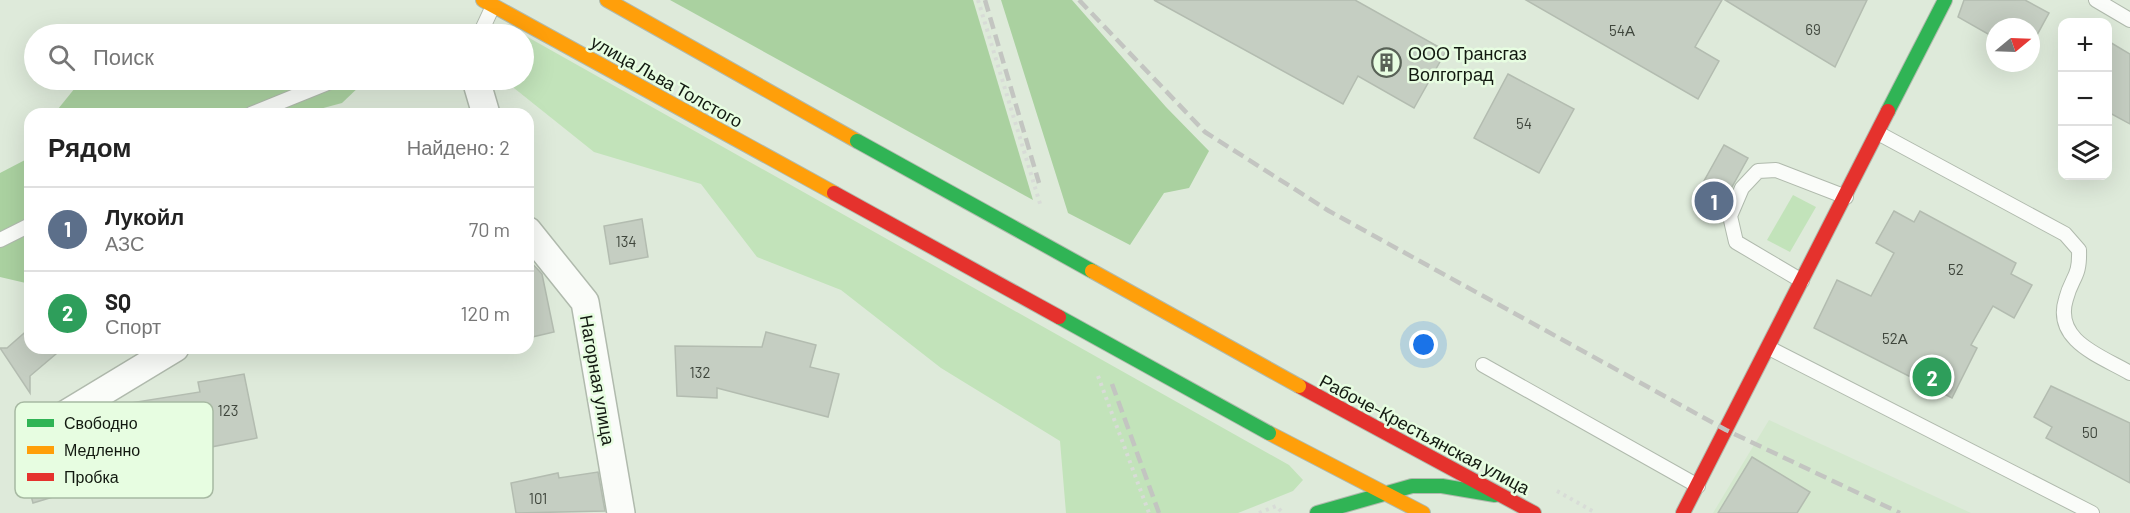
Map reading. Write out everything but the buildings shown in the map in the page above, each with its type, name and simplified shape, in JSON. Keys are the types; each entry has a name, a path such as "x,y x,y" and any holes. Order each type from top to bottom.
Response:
{"main road":[{"path":"1683,513 1945,0"},
{"name":"улица Льва Толстого","path":"488,3 526,24"},
{"name":"Рабоче-Крестьянская улица","path":"625,4 857,141 1299,387 1534,513"},
{"name":"улица Льва Толстого","path":"534,28 1269,433 1319,458"},
{"path":"1319,458 1422,513 1423,475 1414,448"},
{"path":"1319,458 1325,468 1328,482"},
{"path":"1317,513 1412,486 1423,475"},
{"path":"1423,475 1442,486 1503,497"},
{"path":"1311,513 1322,499"}],"street":[{"path":"479,90 484,108"},
{"name":"Нагорная улица","path":"534,238 585,302 621,513"},
{"path":"86,402 165,354"}],"lane":[{"path":"2096,0 2130,20"},
{"path":"483,24 488,3"},
{"path":"266,108 310,90"},
{"path":"1878,133 2065,234 2079,250 2080,270 2065,300 2063,321 2075,341 2130,372"},
{"path":"1803,281 1736,242 1730,216 1742,188 1758,171 1776,170 1846,197"},
{"path":"0,240 24,228"},
{"path":"1769,348 2092,513"},
{"path":"1483,365 1698,486"}],"path":[{"path":"1259,513 1276,506 1283,513"}],"shaded area":[{"path":"534,41 1289,465 1303,480 1293,491 1238,513 1066,513 1060,441 941,368 841,290 757,257 701,184 594,152 516,90 534,90"},
{"path":"1793,195 1816,207 1790,252 1767,240"},
{"path":"1769,420 1971,513 1713,513"}],"green space":[{"path":"670,0 973,0 1033,200"},
{"path":"1001,0 1072,0 1166,107 1209,151 1189,188 1164,193 1130,245 1068,213"},
{"path":"73,90 356,90 342,103 323,108 59,108"},
{"path":"24,161 24,283 0,277 0,173"}],"railway":[{"path":"985,0 1039,183"},
{"path":"1079,0 1205,132 1329,211 1726,430 1900,513"},
{"path":"1112,384 1159,513"}],"traffic: fast":[{"path":"1888,111 1945,0"},
{"path":"857,141 1092,271"},
{"path":"1059,317 1269,433"},
{"path":"1317,513 1412,486 1442,486 1495,495"}],"traffic: slow":[{"path":"483,0 527,24"},
{"path":"607,0 857,141"},
{"path":"534,28 834,193"},
{"path":"1092,271 1299,386"},
{"path":"1269,433 1423,513"}],"traffic: jam":[{"path":"1683,513 1888,111"},
{"path":"834,193 1059,317"},
{"path":"1299,386 1534,513"}],"place":[{"name":"ООО Трансгаз Волгоград","path":"1387,63"},
{"name":"Лукойл","path":"1714,201"},
{"name":"SQ","path":"1932,377"}]}
